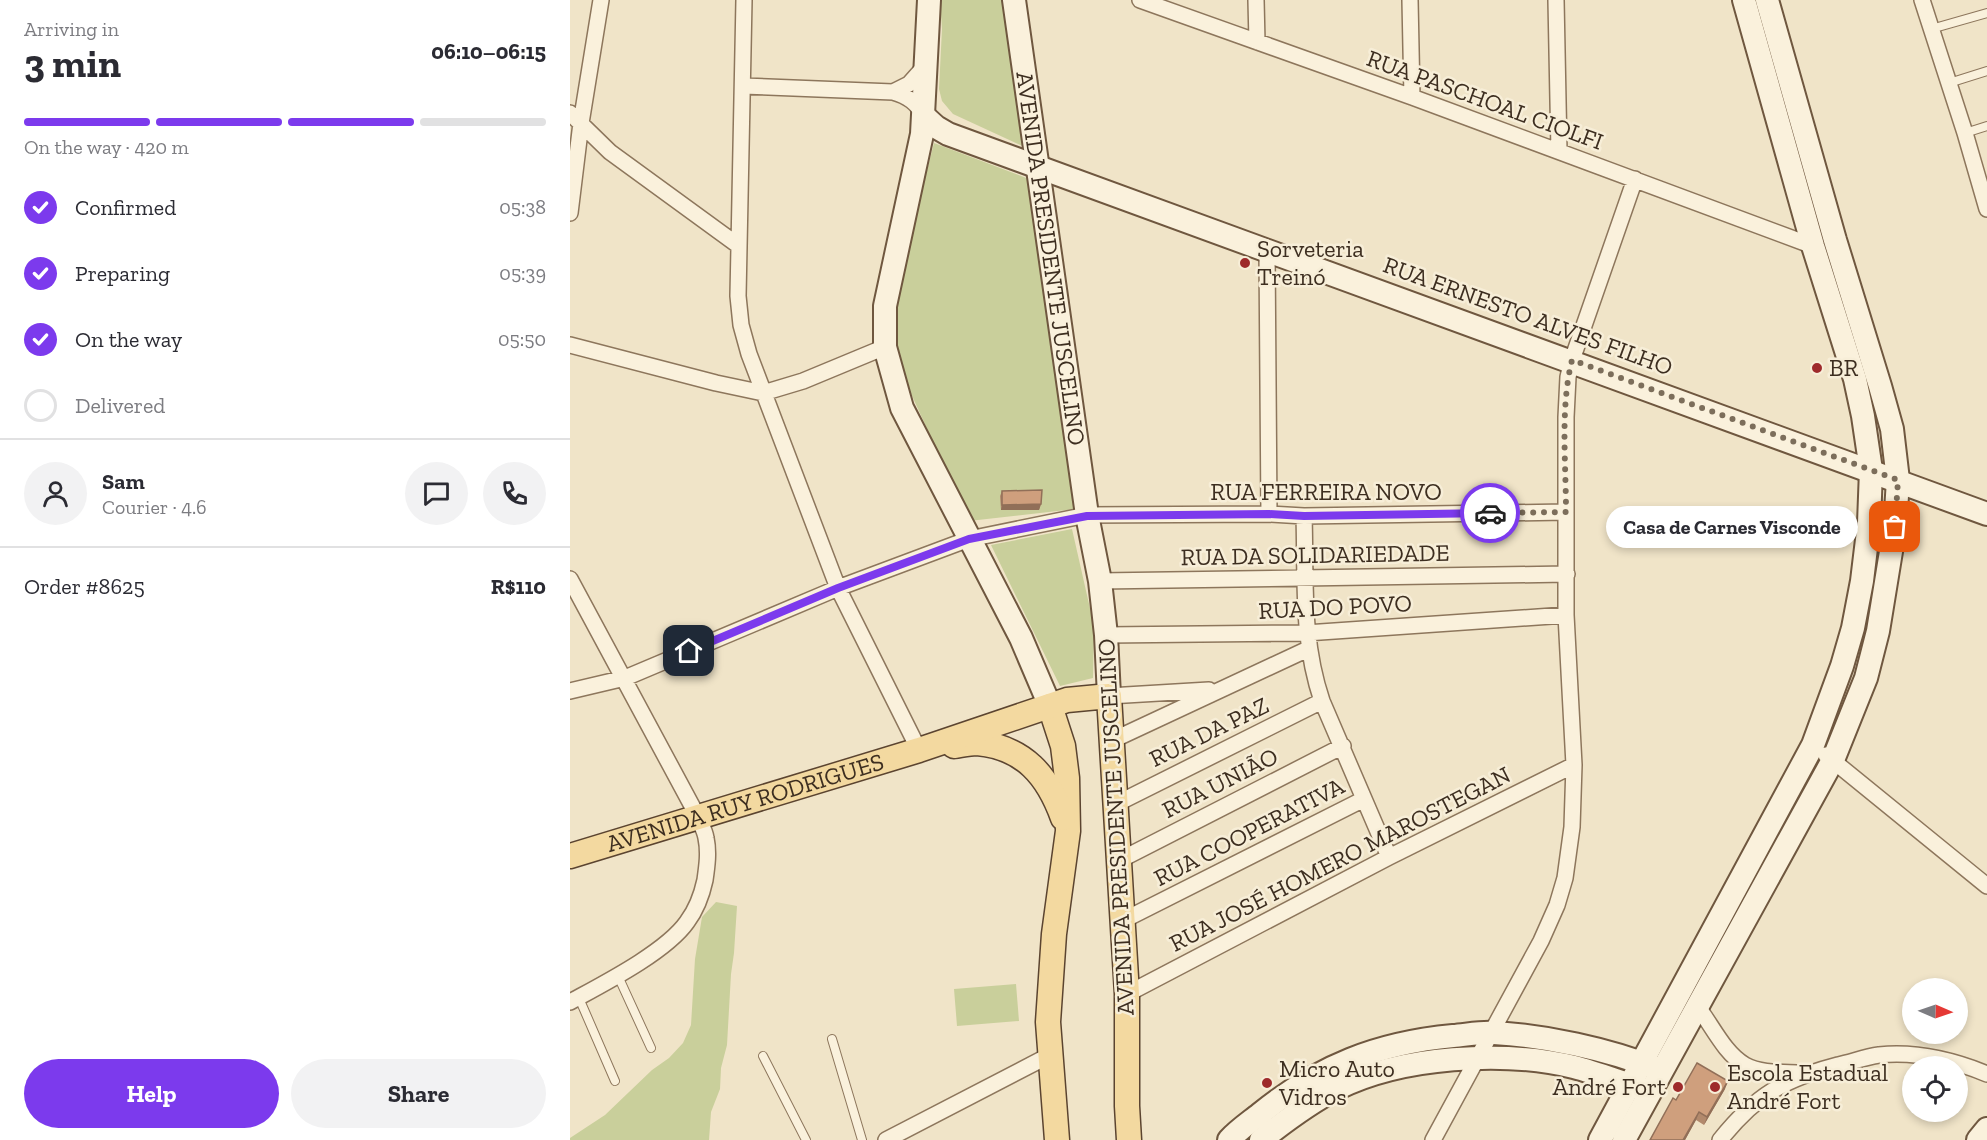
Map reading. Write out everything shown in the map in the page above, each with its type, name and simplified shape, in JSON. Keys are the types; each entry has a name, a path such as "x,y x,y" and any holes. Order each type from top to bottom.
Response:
{"main road":[{"name":"AVENIDA PRESIDENTE JUSCELINO","path":"929,0 925,117 885,306 885,346 902,408 1021,638 1050,706 1063,746 1067,778 1068,831 1050,976 1048,1022 1057,1140"},
{"name":"AVENIDA PRESIDENTE JUSCELINO","path":"1014,0 1087,516 1100,581 1106,635 1127,993 1129,1140"},
{"path":"1600,1140 1640,1088 1652,1067 1813,745 1842,666 1853,628 1869,523 1871,470 1863,416 1854,379 1813,246 1747,0"},
{"path":"1652,1067 1697,1006 1833,760 1866,678 1878,631 1893,539 1898,480 1892,429 1835,240 1767,0"},
{"name":"RUA ERNESTO ALVES FILHO","path":"925,117 948,134 1572,360 1987,514"},
{"name":"AVENIDA RUY RODRIGUES","path":"570,856 919,750 1067,700 1109,696"},
{"name":"AVENIDA RUY RODRIGUES","path":"919,750 976,743 1007,750 1020,756 1044,778 1056,797 1068,831"},
{"path":"1229,1140 1295,1088 1353,1058 1412,1042 1492,1033 1568,1043 1652,1067"},
{"path":"1261,1140 1295,1113 1338,1088 1389,1069 1412,1065 1476,1059 1529,1060 1573,1067 1640,1088"},
{"path":"1624,1140 1640,1088"},
{"path":"1978,1140 1987,1129"}],"street":[{"path":"570,213 576,118 601,0"},
{"path":"744,0 738,296 741,325 763,393 838,588 919,750"},
{"name":"RUA PASCHOAL CIOLFI","path":"1140,0 1412,97 1813,246"},
{"path":"1256,0 1257,42"},
{"path":"1410,0 1412,97"},
{"path":"1556,0 1559,151"},
{"path":"1922,0 1983,183 1987,209"},
{"path":"893,92 916,78 927,64"},
{"name":"RUA ERNESTO ALVES FILHO","path":"743,86 893,92 909,98 921,109 925,117"},
{"path":"576,118 610,152 739,246"},
{"path":"1433,1140 1540,941 1557,905 1565,878 1572,827 1574,765 1566,615 1568,377 1635,179"},
{"path":"1267,251 1269,514"},
{"path":"570,345 763,393 803,381 885,346"},
{"name":"RUA FERREIRA NOVO","path":"1087,516 1269,514 1304,516 1566,512"},
{"path":"570,692 625,678 838,588 969,539 1087,516"},
{"path":"1304,516 1306,633 1313,675 1389,857"},
{"name":"RUA DA SOLIDARIEDADE","path":"1100,581 1567,574"},
{"path":"570,579 698,817 706,838 708,865 702,894 688,921 671,940 618,976 574,1000"},
{"name":"RUA DO POVO","path":"1106,635 1306,633 1566,615"},
{"name":"RUA DO POVO","path":"1113,740 1308,649"},
{"path":"1109,696 1218,690"},
{"name":"RUA DA PAZ","path":"1116,804 1322,701"},
{"path":"1813,745 1987,886"},
{"name":"RUA UNIÃO","path":"1118,861 1343,746"},
{"name":"RUA JOSÉ HOMERO MAROSTEGAN","path":"1127,993 1389,857 1574,765"},
{"name":"RUA COOPERATIVA","path":"1122,921 1365,799"},
{"path":"1697,1006 1730,1051 1747,1066 1770,1071 1808,1073"},
{"path":"886,1140 1050,1055"},
{"path":"1720,1140 1735,1122 1777,1087 1808,1073 1878,1055 1930,1056 1962,1064 1987,1074"}],"lane":[{"path":"1931,29 1987,13"},
{"path":"1948,83 1987,71"},
{"path":"1965,133 1987,126"},
{"path":"618,976 651,1048"},
{"path":"574,1000 615,1081"},
{"path":"832,1039 862,1140"},
{"path":"764,1056 806,1140"}],"green space":[{"path":"940,0 1006,0 1029,149 953,114 942,101 939,89 942,29"},
{"path":"934,143 1029,179 1075,509 969,521 898,365 893,336 894,300"},
{"path":"1072,529 1094,626 1093,678 1060,686 991,545"},
{"path":"716,902 737,906 727,1045 721,1068 720,1089 711,1112 709,1140 570,1140 605,1115 683,1043 691,1025 695,959 702,917"},
{"path":"1016,984 1019,1021 957,1026 954,989"}],"building":[{"path":"1042,490 1041,504 1002,505 1002,491"},
{"path":"1697,1063 1728,1081 1707,1117 1699,1112 1683,1140 1650,1140 1673,1098 1676,1100"}],"way so far":[{"path":"1490,513 1566,512 1566,417 1568,377 1572,360 1898,480 1895,527"}],"place":[{"name":"Sorveteria Treinó","path":"1245,263"},
{"name":"BR","path":"1817,368"},
{"name":"Casa de Carnes Visconde","path":"1895,527"},
{"name":"Micro Auto Vidros","path":"1267,1083"},
{"name":"André Fort","path":"1678,1087"},
{"name":"Escola Estadual André Fort","path":"1715,1087"}],"route":[{"path":"689,651 838,588 969,539 1087,516 1490,513"}]}
